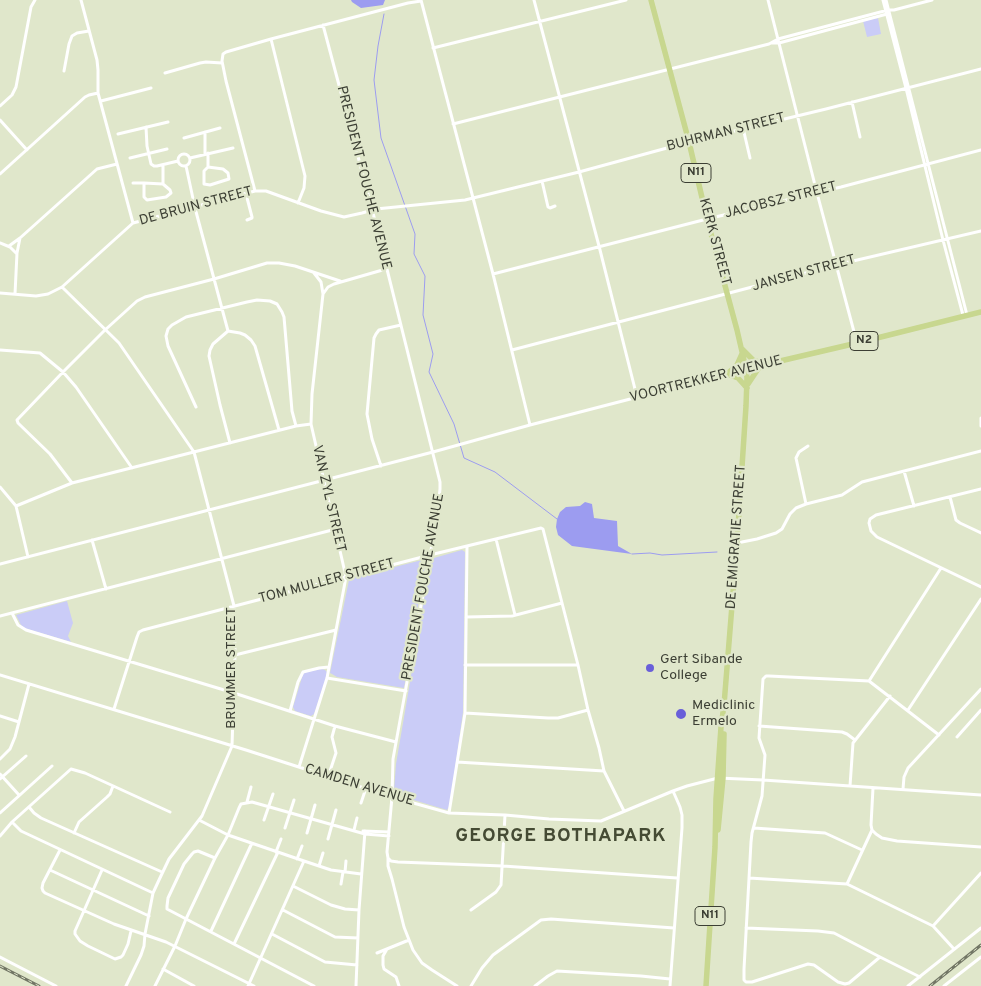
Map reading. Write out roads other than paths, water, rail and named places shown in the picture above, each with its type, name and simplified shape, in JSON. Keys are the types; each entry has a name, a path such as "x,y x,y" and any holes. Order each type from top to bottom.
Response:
{"highway":[{"name":"KERK STREET","path":"651,0 689,142 707,219 728,293 746,369"},
{"name":"VOORTREKKER AVENUE","path":"746,369 981,312"},
{"path":"742,349 752,360 763,365 754,374 747,387 738,378 727,374 737,365 742,349"},
{"name":"DE EMIGRATIE STREET","path":"706,986 715,847 716,799 720,778 737,542 747,387 746,369"}],"street":[{"path":"0,106 12,95 16,87 31,7 35,0"},
{"path":"81,0 97,64 98,93 133,224"},
{"path":"255,191 222,63 223,54 230,50 412,0"},
{"path":"534,0 637,397"},
{"path":"433,48 626,0"},
{"path":"768,0 857,343"},
{"path":"884,0 965,316"},
{"path":"453,124 932,0"},
{"path":"408,2 421,1 493,274 530,425"},
{"name":"PRESIDENT FOUCHE AVENUE","path":"323,25 372,210 440,482 430,555 396,742 387,852 388,866 409,940 418,958 422,963 457,986"},
{"path":"64,71 72,36 89,31"},
{"path":"271,39 305,176 305,184 298,203"},
{"path":"166,73 206,62 222,63"},
{"name":"BUHRMAN STREET","path":"472,198 981,69"},
{"path":"101,101 151,88"},
{"path":"0,174 89,95 98,93"},
{"path":"852,102 860,137"},
{"path":"0,120 27,150"},
{"path":"118,134 168,122"},
{"path":"146,127 148,153 150,161 154,166 178,161"},
{"path":"184,138 220,128"},
{"path":"743,128 750,158"},
{"path":"204,132 208,167"},
{"path":"190,158 232,148"},
{"path":"130,158 167,149"},
{"name":"JACOBSZ STREET","path":"493,274 981,150"},
{"path":"178,161 178,157 182,154 187,154 190,158"},
{"path":"190,158 186,166 195,208 228,331"},
{"path":"178,161 180,165 186,166"},
{"path":"8,246 20,238 97,169 117,164"},
{"path":"163,165 163,184"},
{"path":"208,167 223,169 229,175 229,179 206,185 204,182 204,171 208,167"},
{"path":"542,181 548,207 555,206"},
{"path":"133,183 144,183 163,184 170,190 170,195 149,201 146,200 144,198 144,183"},
{"name":"DE BRUIN STREET","path":"0,293 42,295 53,292 62,287 133,224 255,191 266,191 321,211 344,217 372,210 472,198"},
{"path":"246,194 252,217 247,220"},
{"name":"JANSEN STREET","path":"512,350 836,265 981,231"},
{"path":"15,294 17,253 20,238"},
{"path":"0,244 8,246 17,253"},
{"path":"72,483 50,454 20,425 18,422 19,418 105,330 140,298 268,263 286,264 341,281"},
{"path":"323,294 331,286 341,281 386,269"},
{"path":"314,272 320,282 323,294"},
{"name":"BRUMMER STREET","path":"62,287 124,348 194,452 234,606 235,655 232,746 203,813 175,850 162,872 153,894 144,946 126,986"},
{"name":"VAN ZYL STREET","path":"299,767 327,678 346,577 311,424 312,394 323,294"},
{"path":"196,407 171,352 166,334 170,327 182,319 247,302 257,300 270,301 277,304 284,317 292,409 296,426"},
{"path":"381,466 372,439 367,414 374,338 379,330 401,325"},
{"path":"228,331 240,333 251,340 279,430"},
{"path":"228,331 213,344 209,356 230,443"},
{"path":"0,350 37,352 63,372 76,387 132,468"},
{"name":"VOORTREKKER AVENUE","path":"0,564 381,466 746,369"},
{"path":"981,418 981,426"},
{"path":"16,506 72,483 279,430 311,424"},
{"path":"806,504 796,458 799,452 808,446"},
{"path":"737,542 764,537 778,532 796,508 842,495 866,480 981,451"},
{"path":"904,471 914,506"},
{"path":"0,487 16,506 28,557"},
{"path":"981,489 874,516 870,519 869,523 871,532 877,537 981,587"},
{"path":"950,497 956,520 981,533"},
{"name":"TOM MULLER STREET","path":"114,709 136,637 140,631 536,528 543,530 562,603"},
{"path":"0,616 336,529"},
{"path":"496,539 515,615"},
{"path":"92,540 106,589"},
{"path":"450,813 465,713 466,547"},
{"path":"869,681 941,568"},
{"path":"908,710 981,599"},
{"path":"466,617 515,615 562,603 604,771 624,812"},
{"path":"12,613 18,625 26,630 234,693 335,726 396,742"},
{"path":"235,655 336,630"},
{"path":"465,665 578,665"},
{"path":"290,711 298,682 303,672 329,667"},
{"name":"CAMDEN AVENUE","path":"0,675 392,797 450,813 595,822 673,791 720,778 981,794"},
{"path":"880,957 849,983 845,984 838,982 814,965 808,964 752,982 744,980 751,842 762,802 765,755 759,739 762,681 766,676 869,681 939,735"},
{"path":"327,678 406,691"},
{"path":"0,759 10,749 30,684"},
{"path":"903,789 906,770 981,689"},
{"path":"850,786 852,747 855,740 890,696"},
{"path":"465,713 558,718 588,710"},
{"path":"957,737 981,710"},
{"path":"0,716 19,722"},
{"path":"328,776 336,753 332,737 335,726"},
{"path":"759,726 840,732 847,734 855,740"},
{"path":"19,795 1,776 26,756"},
{"path":"457,762 604,771"},
{"path":"0,813 52,766"},
{"path":"0,836 12,822 71,769 85,773 170,812"},
{"path":"74,833 76,826 82,818 110,794 114,786"},
{"path":"247,802 251,787"},
{"path":"361,803 366,788"},
{"path":"847,884 872,830 873,788"},
{"path":"670,986 682,828 682,814 673,791"},
{"path":"264,820 273,794"},
{"path":"285,828 294,800"},
{"path":"155,986 215,858 228,835 240,805 254,802 356,831 389,834"},
{"path":"307,833 315,805"},
{"path":"29,807 41,818 162,872"},
{"path":"328,840 336,810"},
{"path":"471,910 499,889 501,885 505,815"},
{"path":"356,831 357,818"},
{"path":"199,820 228,835 304,862 330,870 361,874"},
{"path":"12,822 21,831 153,894"},
{"path":"754,828 819,832 862,850"},
{"path":"872,830 882,838 897,841 981,847"},
{"path":"356,986 361,874 365,833"},
{"path":"234,944 277,852 280,839"},
{"path":"211,932 252,843"},
{"path":"297,859 302,846"},
{"path":"60,850 42,888 45,893 131,931 145,934 175,946 254,986"},
{"path":"215,858 196,851 187,860 168,898 167,909 314,986"},
{"path":"319,866 323,853"},
{"path":"388,858 391,861 398,862 503,866 677,878"},
{"path":"341,884 346,861"},
{"path":"249,985 304,862"},
{"path":"50,870 149,916"},
{"path":"102,870 75,934 80,941 115,959 123,955 131,931"},
{"path":"933,926 981,873"},
{"path":"749,878 847,884 933,926 954,949"},
{"path":"293,886 331,905 359,910"},
{"path":"283,910 335,937 358,938"},
{"path":"471,986 487,960 541,920 551,919 674,928"},
{"path":"746,928 836,934 920,977"},
{"path":"908,986 981,928"},
{"path":"272,934 325,962 357,965"},
{"path":"378,953 409,940"},
{"path":"387,949 383,956 382,965 384,969 396,977 399,986"},
{"path":"0,957 56,986"},
{"path":"944,986 981,957"},
{"path":"163,969 194,986"},
{"path":"534,986 557,971 670,979"}],"water":[{"path":"351,0 385,0 383,5 361,8"},
{"path":"585,502 592,504 594,518 617,521 618,546 632,554 572,546 558,535 556,527 560,512 566,507 580,506"}],"waterway":[{"path":"384,14 374,80 381,138 415,234 414,254 425,276 423,315 433,354 429,372 454,424 464,458 495,472 557,519"},
{"path":"632,554 650,553 662,555 717,552"}],"railway":[{"path":"930,986 981,945"},
{"path":"0,966 39,986"}],"place":[{"name":"Gert Sibande College","path":"650,668"},
{"name":"Mediclinic Ermelo","path":"681,714"}],"district":[{"name":"GEORGE BOTHAPARK","path":"561,837"}]}
